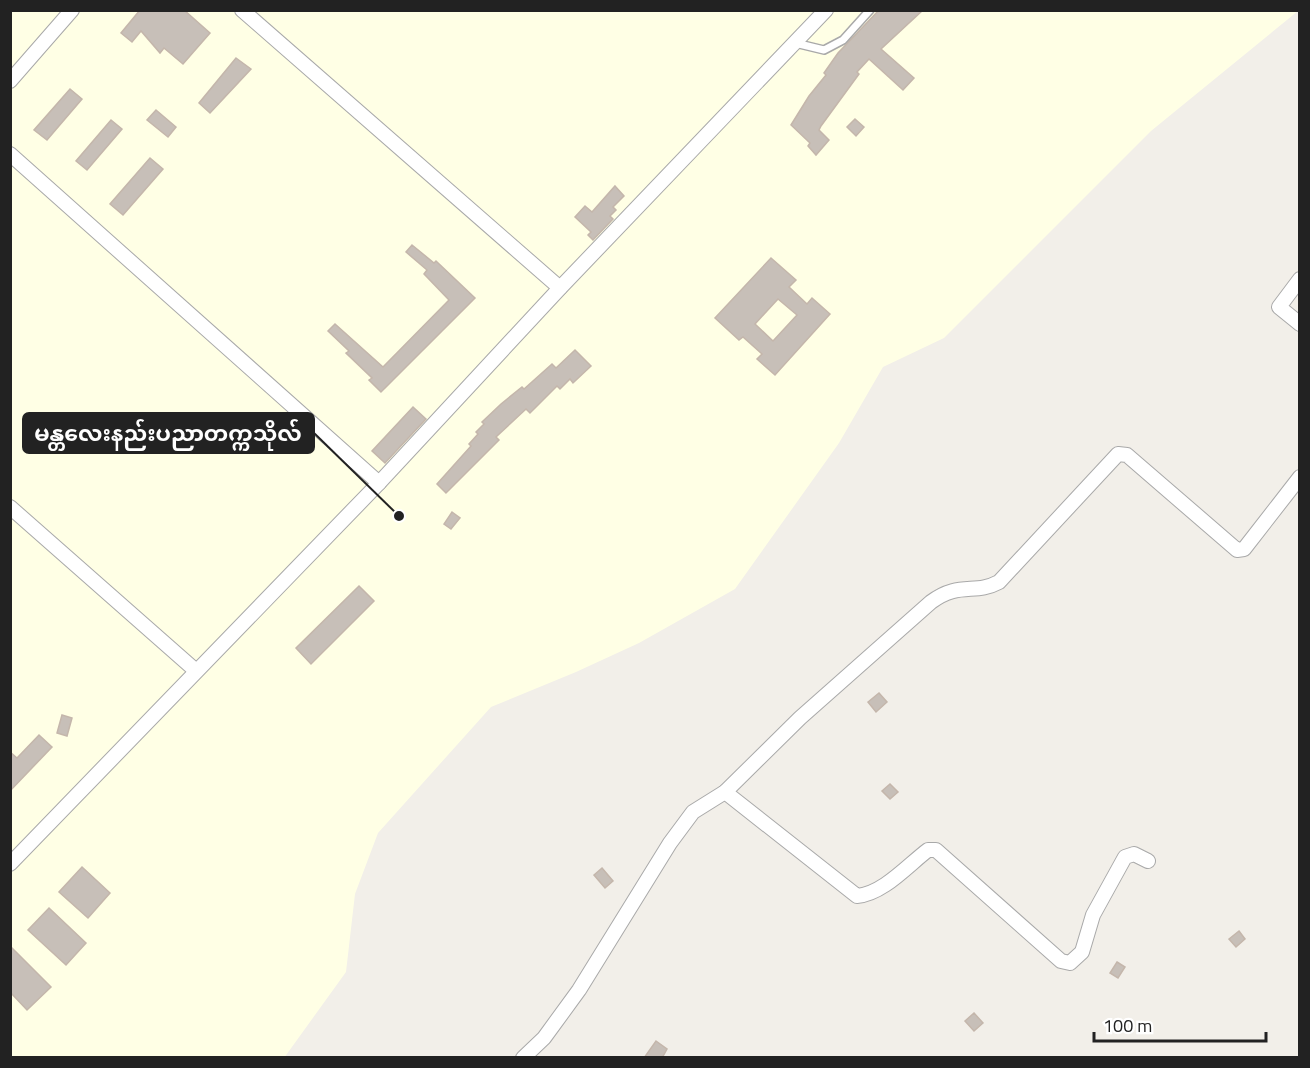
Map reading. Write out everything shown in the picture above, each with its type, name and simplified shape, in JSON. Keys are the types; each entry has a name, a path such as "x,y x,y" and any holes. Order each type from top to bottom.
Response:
{"street":[{"path":"10,81 72,10"},
{"path":"243,10 560,288"},
{"path":"10,864 195,670 379,483 560,288 826,10"},
{"path":"10,154 379,483"},
{"path":"1299,279 1279,307 1299,324"},
{"path":"523,1058 544,1038 579,990 670,843 693,812 725,792 800,718 931,602 948,590 989,586 999,582 1118,454 1127,455 1237,550 1244,549 1299,477"},
{"path":"10,507 195,670"},
{"path":"725,792 857,896 879,888 928,850 936,850 1061,961 1070,963 1082,952 1093,915 1125,857 1134,854 1148,861"}],"lane":[{"path":"795,43 824,50 843,40 870,10"}],"shaded area":[{"path":"10,11 1298,11 1151,131 944,338 883,367 839,443 735,589 639,643 491,707 378,833 355,894 346,972 284,1058 11,1057"}],"building":[{"path":"140,10 184,10 210,33 183,64 164,48 160,53 141,31 132,42 121,33"},
{"path":"879,10 923,10 881,49 914,78 903,90 869,59 857,72 859,74 821,126 819,130 829,140 816,155 808,146 810,143 791,125 809,96 826,75 824,73 838,53"},
{"path":"236,58 251,69 210,113 199,103"},
{"path":"70,89 82,99 47,140 34,130"},
{"path":"156,110 176,127 168,137 147,120"},
{"path":"855,119 864,127 856,136 847,127"},
{"path":"111,120 122,129 87,170 76,161"},
{"path":"150,158 163,169 123,215 110,204"},
{"path":"615,186 624,196 613,207 616,210 610,216 613,219 593,240 588,235 591,232 575,217 585,206 592,212"},
{"path":"412,245 434,263 436,261 475,298 381,392 369,380 372,378 346,353 349,351 328,331 335,324 383,367 449,300 424,274 427,270 406,252"},
{"path":"771,258 796,280 789,287 807,304 812,298 830,314 775,375 757,359 762,354 743,337 739,340 715,318","holes":["778,299 797,315 773,341 755,324"]},
{"path":"575,350 591,366 573,383 570,379 560,389 557,386 530,413 526,409 496,437 499,440 446,493 437,484 471,446 469,444 478,434 476,432 484,424 482,422 522,387 524,389 552,364 556,368"},
{"path":"413,407 426,419 385,463 372,451"},
{"path":"452,512 460,518 451,529 444,524"},
{"path":"359,586 374,601 311,664 296,648"},
{"path":"879,693 887,702 876,712 868,702"},
{"path":"62,715 72,718 67,736 57,733"},
{"path":"39,735 52,747 10,791 10,752 17,758"},
{"path":"890,784 898,792 890,799 882,791"},
{"path":"82,867 110,893 88,918 59,892"},
{"path":"602,868 613,881 605,888 594,875"},
{"path":"49,908 86,943 66,965 28,930"},
{"path":"1239,931 1245,939 1236,947 1229,939"},
{"path":"10,946 51,987 27,1010 10,992"},
{"path":"1117,962 1125,967 1118,978 1110,973"},
{"path":"974,1013 983,1023 974,1031 965,1021"},
{"path":"656,1041 667,1049 662,1058 644,1058"}],"place":[{"name":"မန္တလေးနည်းပညာတက္ကသိုလ်","path":"399,516"}]}
